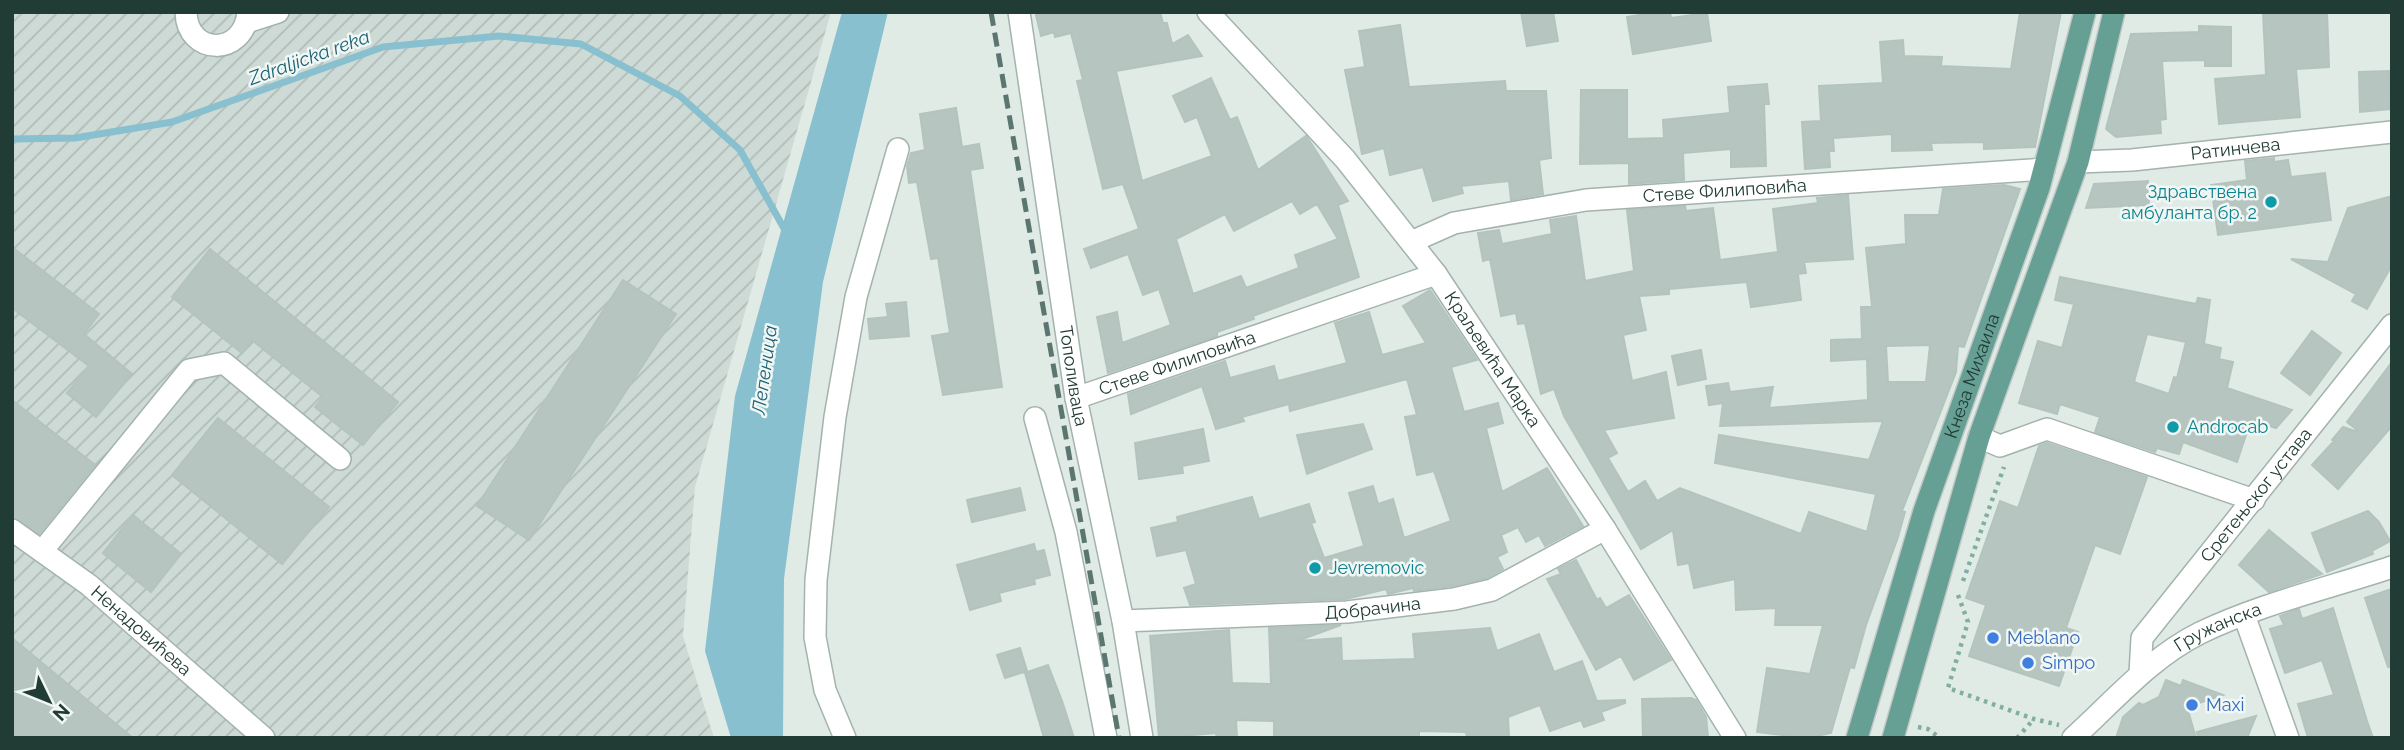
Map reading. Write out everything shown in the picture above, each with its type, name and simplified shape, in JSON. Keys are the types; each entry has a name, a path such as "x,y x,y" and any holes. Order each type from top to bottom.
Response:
{"main road":[{"name":"Кнеза Михаила","path":"1857,738 1924,511 2044,169 2085,12"},
{"name":"Кнеза Михаила","path":"1893,738 1979,438 2078,162 2114,12"}],"street":[{"path":"182,13 192,33 208,44 218,46 236,39 247,17 278,12"},
{"name":"Тополиваца","path":"1019,12 1076,398 1123,621 1142,738"},
{"name":"Краљевића Марка","path":"1208,12 1345,159 1436,274 1605,529 1735,738"},
{"name":"Ратинчева","path":"2078,162 2132,160 2392,132"},
{"path":"845,738 825,690 815,638 816,580 835,417 856,297 898,149"},
{"name":"Стеве Филиповића","path":"1411,242 1454,223 1586,200 2044,169"},
{"name":"Стеве Филиповића","path":"1076,398 1436,274"},
{"name":"Сретењског устава","path":"2140,674 2142,638 2392,325"},
{"path":"43,550 189,370 224,363 340,459"},
{"path":"1035,418 1066,532 1105,738"},
{"path":"1979,438 2000,446 2047,429 2254,500"},
{"name":"Добрачина","path":"1123,621 1346,612 1454,599 1492,590 1605,529"},
{"name":"Ненадовићева","path":"12,530 89,585 264,738"},
{"name":"Гружанска","path":"2077,735 2140,674 2199,634 2244,615 2392,567"},
{"path":"2244,615 2288,738"}],"path":[{"path":"2000,446 2004,465 1957,598 1968,622 1948,688 2077,735"},
{"path":"2017,738 2034,719"}],"shaded area":[{"path":"12,12 831,12 695,487 683,636 714,738 12,738"}],"water":[{"name":"Лепеница","path":"842,12 888,12 823,282 784,579 783,738 731,738 705,651 735,396"}],"building":[{"path":"1047,12 1160,12 1163,23 1167,23 1172,44 1188,35 1202,56 1116,71 1142,181 1212,156 1197,117 1185,122 1173,96 1211,78 1230,120 1237,117 1258,170 1306,136 1309,140 1348,201 1338,205 1359,277 1253,316 1254,319 1217,332 1217,336 1108,373 1097,317 1117,312 1122,343 1171,325 1159,289 1143,295 1128,254 1091,268 1084,249 1139,229 1123,184 1103,189 1077,81 1083,80 1071,33 1055,37 1054,32 1041,36 1036,15","holes":["1292,201 1300,214 1317,204 1338,239 1295,255 1299,268 1246,288 1241,276 1193,294 1176,239 1225,214 1234,231"]},
{"path":"1521,12 1553,12 1558,41 1527,46"},
{"path":"1670,12 1671,18 1707,13 1711,41 1633,54 1627,17"},
{"path":"2020,12 2061,12 2035,147 1984,149 1984,142 1931,143 1932,150 1892,151 1892,134 1833,138 1834,151 1829,151 1830,167 1805,169 1802,122 1821,121 1819,86 1883,83 1880,42 1903,40 1904,56 1942,57 1941,66 2011,69"},
{"path":"2263,12 2327,12 2329,67 2296,69 2300,117 2219,124 2215,79 2266,75"},
{"path":"1400,25 1409,87 1505,81 1506,91 1546,91 1551,158 1539,160 1543,194 1511,200 1509,181 1461,186 1463,193 1433,201 1423,167 1390,175 1384,148 1362,154 1345,70 1365,67 1359,31"},
{"path":"2199,26 2231,27 2231,66 2205,66 2205,60 2162,61 2166,119 2160,120 2161,133 2116,137 2106,129 2131,34 2199,32"},
{"path":"2389,71 2390,109 2360,112 2359,72"},
{"path":"1767,84 1769,104 1764,104 1766,166 1731,167 1731,149 1683,153 1684,180 1629,184 1629,163 1580,164 1581,90 1627,90 1627,139 1664,138 1663,120 1730,113 1728,87"},
{"path":"956,108 962,147 979,144 983,168 970,170 1002,387 943,395 932,336 950,333 938,258 931,259 917,182 909,183 907,166 911,153 925,150 920,114"},
{"name":"Здравствена амбуланта бр. 2","path":"2274,158 2274,162 2288,160 2291,177 2325,173 2331,220 2218,235 2211,185 2247,180 2245,161"},
{"path":"2148,181 2149,205 2086,208 2094,184"},
{"path":"2004,185 2020,189 1964,347 1958,346 1956,372 1902,511 1905,512 1898,537 1866,625 1854,668 1850,667 1831,733 1808,738 1757,732 1767,668 1810,674 1823,625 1775,625 1776,608 1736,610 1735,579 1694,588 1689,563 1678,565 1673,530 1641,549 1564,416 1554,389 1541,394 1525,323 1518,324 1516,313 1501,316 1490,259 1483,261 1478,233 1499,230 1502,244 1552,234 1550,220 1576,216 1585,281 1634,271 1627,210 1685,206 1686,211 1713,208 1720,260 1778,252 1773,209 1818,203 1817,198 1848,195 1853,259 1804,262 1806,273 1798,274 1801,300 1751,307 1747,282 1669,289 1669,294 1639,296 1646,330 1623,335 1632,381 1666,372 1674,418 1604,430 1617,453 1608,458 1628,492 1645,481 1657,501 1680,488 1801,534 1809,512 1867,532 1876,494 1715,463 1719,435 1869,460 1883,421 1720,426 1723,403 1709,405 1706,386 1728,383 1730,392 1773,387 1769,408 1868,400 1867,359 1831,361 1831,340 1862,339 1861,307 1872,307 1866,248 1906,244 1905,215 1939,215 1943,189","holes":["1930,345 1926,382 1888,382 1886,346"]},
{"path":"2392,196 2392,265 2367,309 2352,301 2356,294 2291,259 2328,262 2348,208"},
{"path":"12,247 99,314 84,334 132,374 96,417 67,393 89,366 12,308"},
{"path":"210,249 398,402 363,445 315,407 323,397 252,340 242,353 172,297"},
{"path":"2060,277 2196,304 2198,298 2210,300 2204,344 2221,348 2219,359 2233,362 2227,388 2292,410 2276,428 2251,420 2237,462 2183,442 2179,454 2157,448 2155,452 2095,432 2100,417 2060,404 2057,414 2019,403 2038,341 2062,348 2074,304 2055,300","holes":["2147,334 2186,342 2177,378 2174,377 2169,394 2134,382"]},
{"path":"623,280 676,314 529,540 477,506"},
{"path":"1430,290 1477,360 1451,367 1464,412 1498,403 1503,423 1486,428 1502,492 1547,468 1583,526 1545,546 1539,535 1526,542 1518,527 1501,535 1507,552 1497,557 1503,569 1487,578 1452,586 1414,591 1413,588 1388,594 1386,589 1346,599 1190,605 1184,588 1196,584 1186,550 1157,556 1151,528 1178,522 1177,517 1252,497 1259,519 1309,504 1315,522 1311,523 1324,558 1364,546 1349,493 1373,486 1378,504 1393,499 1404,538 1451,521 1434,471 1417,475 1405,417 1417,415 1407,379 1290,411 1289,404 1242,417 1244,421 1216,429 1202,386 1131,414 1128,394 1225,361 1230,378 1274,366 1278,381 1347,363 1335,323 1369,312 1382,355 1426,343 1403,306"},
{"path":"906,302 909,336 870,339 868,319 888,317 886,304"},
{"path":"2312,331 2341,353 2310,395 2281,373"},
{"path":"1701,350 1706,379 1678,385 1672,356"},
{"path":"2392,362 2392,426 2338,489 2312,465 2343,427 2361,433 2347,422"},
{"path":"12,400 95,465 39,534 12,517"},
{"path":"218,418 329,507 282,564 172,475"},
{"path":"1363,424 1372,449 1307,474 1297,435"},
{"path":"1203,429 1209,461 1182,466 1183,473 1139,479 1135,443"},
{"path":"2047,443 2147,477 2120,554 2095,545 2066,628 2078,632 2059,686 1969,656 1986,605 1966,598 2000,501 2018,508 2039,446"},
{"path":"1020,488 1025,510 972,522 967,500"},
{"path":"2368,511 2379,522 2390,541 2372,551 2373,554 2327,572 2312,533"},
{"path":"133,515 181,554 151,592 103,553"},
{"path":"2269,530 2322,574 2269,592 2239,565"},
{"path":"1034,544 1036,552 1044,550 1050,575 1034,579 1035,584 999,593 1001,601 970,610 957,565"},
{"path":"1576,560 1597,600 1600,598 1606,608 1629,595 1671,660 1634,680 1621,656 1596,670 1547,579 1561,574 1558,569"},
{"path":"2392,589 2392,666 2388,667 2365,598"},
{"path":"2333,608 2373,738 2308,738 2298,704 2334,695 2322,660 2285,673 2270,629 2284,625 2280,616 2299,609 2302,619"},
{"path":"1341,625 1297,641 1341,638 1342,661 1415,659 1413,634 1490,628 1497,651 1539,634 1554,672 1582,661 1596,699 1594,701 1625,700 1625,703 1601,712 1604,720 1584,727 1581,720 1550,731 1540,705 1508,717 1509,738 1467,738 1466,732 1419,731 1419,738 1274,738 1274,721 1236,720 1237,738 1217,738 1216,733 1159,738 1150,636 1229,630 1232,683 1271,684 1269,628"},
{"path":"12,638 133,738 12,738"},
{"path":"1020,648 1027,671 1005,678 997,655"},
{"path":"1048,665 1074,738 1044,738 1025,673"},
{"path":"2166,680 2181,686 2183,680 2223,695 2187,707 2196,738 2116,738 2123,717 2139,703 2143,705 2159,697"},
{"path":"1642,699 1696,700 1706,717 1708,737 1643,738"},
{"path":"2256,716 2247,738 2198,738 2197,732"}],"waterway":[{"name":"Zdraljicka reka","path":"12,139 75,138 172,122 383,47 499,36 581,44 680,96 740,150 786,232"}],"railway":[{"path":"991,12 1119,738"}],"place":[{"name":"Здравствена амбуланта бр. 2","path":"2271,202"},
{"name":"Androcab","path":"2173,427"},
{"name":"Jevremovic","path":"1315,568"},
{"name":"Meblano","path":"1993,638"},
{"name":"Simpo","path":"2028,663"},
{"name":"Maxi","path":"2192,705"}]}
